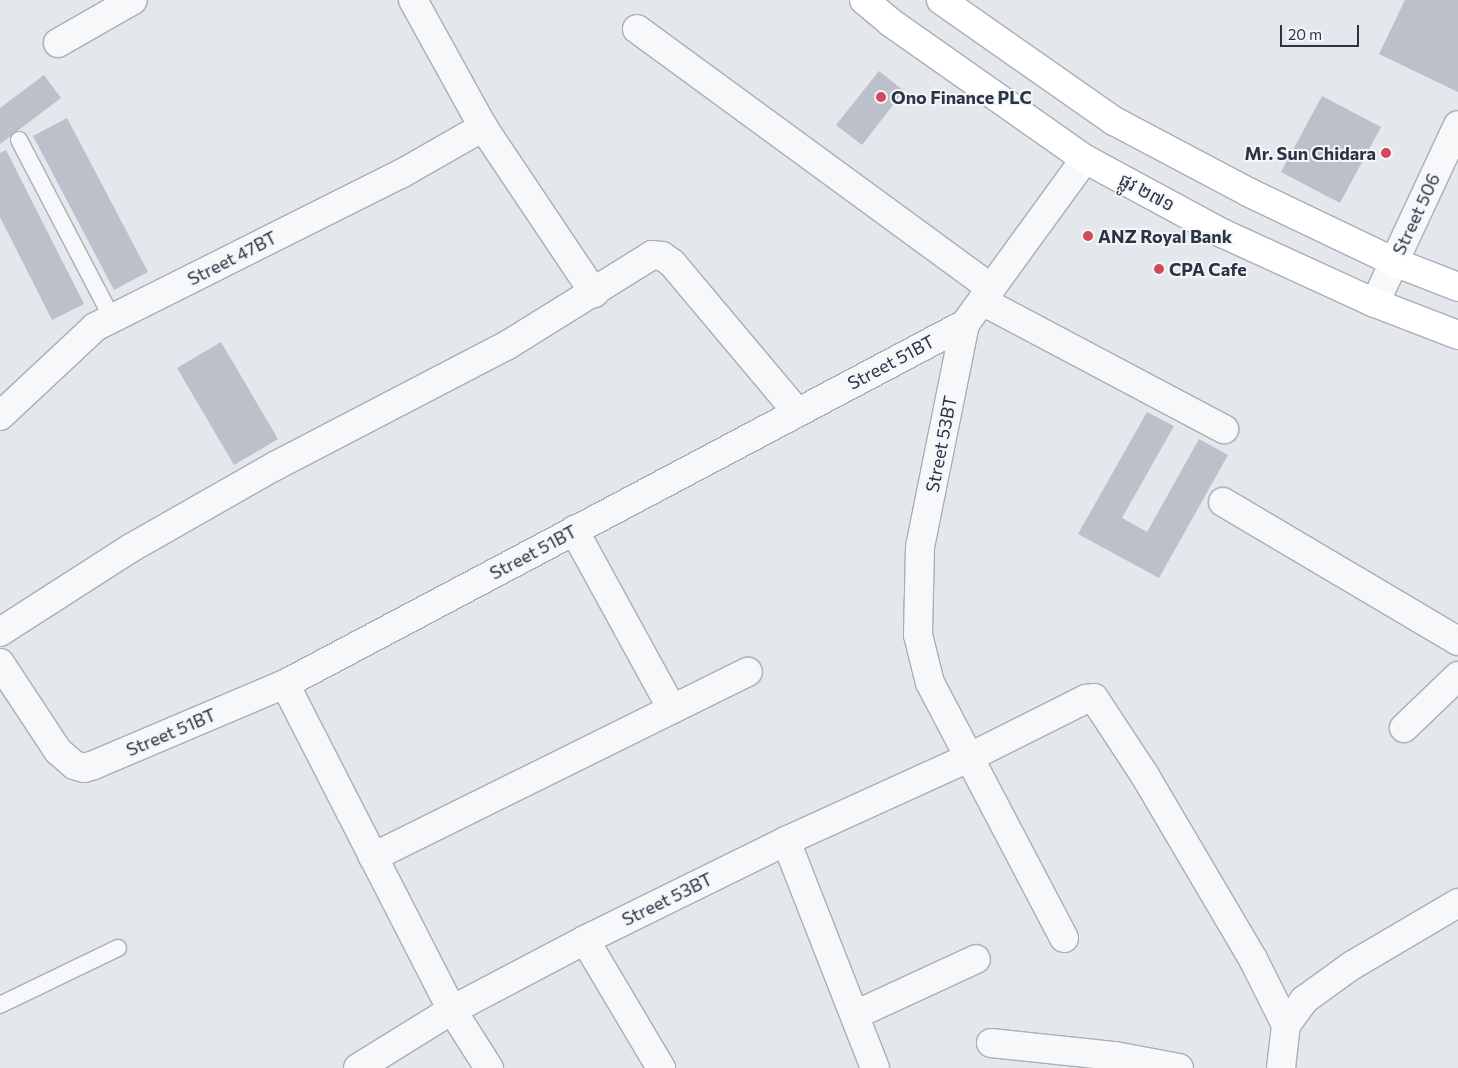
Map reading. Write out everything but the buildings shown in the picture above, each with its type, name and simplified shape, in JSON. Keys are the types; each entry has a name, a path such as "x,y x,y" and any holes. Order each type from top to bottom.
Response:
{"main road":[{"name":"ផ្លូវ ២៧១","path":"864,0 890,22 1085,158 1222,233 1375,303 1458,335"},
{"path":"941,0 1114,121 1248,192 1394,262 1458,287"}],"street":[{"path":"58,43 133,0"},
{"path":"413,0 483,127 594,293"},
{"path":"637,28 986,294 1224,429"},
{"name":"Street 506","path":"1375,303 1458,125"},
{"name":"Street 47BT","path":"0,416 94,327 401,174 483,127"},
{"name":"Street 53BT","path":"970,758 930,683 918,635 920,547 965,324 1085,158"},
{"path":"0,632 131,548 275,466 506,346 594,293 652,255 662,256 672,263 797,412"},
{"name":"Street 51BT","path":"0,662 58,751 74,765 84,768 94,765 285,684 965,324"},
{"path":"1223,502 1458,641"},
{"path":"574,530 672,709"},
{"path":"373,857 748,672"},
{"path":"1404,728 1458,676"},
{"path":"285,684 452,1010 489,1068"},
{"name":"Street 53BT","path":"365,1062 452,1010 585,940 786,841 970,758 1086,699 1094,698 1144,774 1243,942 1286,1025"},
{"path":"970,758 1064,938"},
{"path":"786,841 875,1068"},
{"path":"1281,1068 1286,1025 1304,1000 1343,972 1458,903"},
{"path":"585,940 661,1068"},
{"path":"855,1015 976,959"},
{"path":"991,1042 1115,1056 1178,1068"}],"lane":[{"path":"19,140 112,318"},
{"path":"0,1005 118,948"}],"place":[{"name":"Ono Finance PLC","path":"881,97"},
{"name":"Mr. Sun Chidara","path":"1386,153"},
{"name":"ANZ Royal Bank","path":"1088,236"},
{"name":"CPA Cafe","path":"1159,269"}]}
